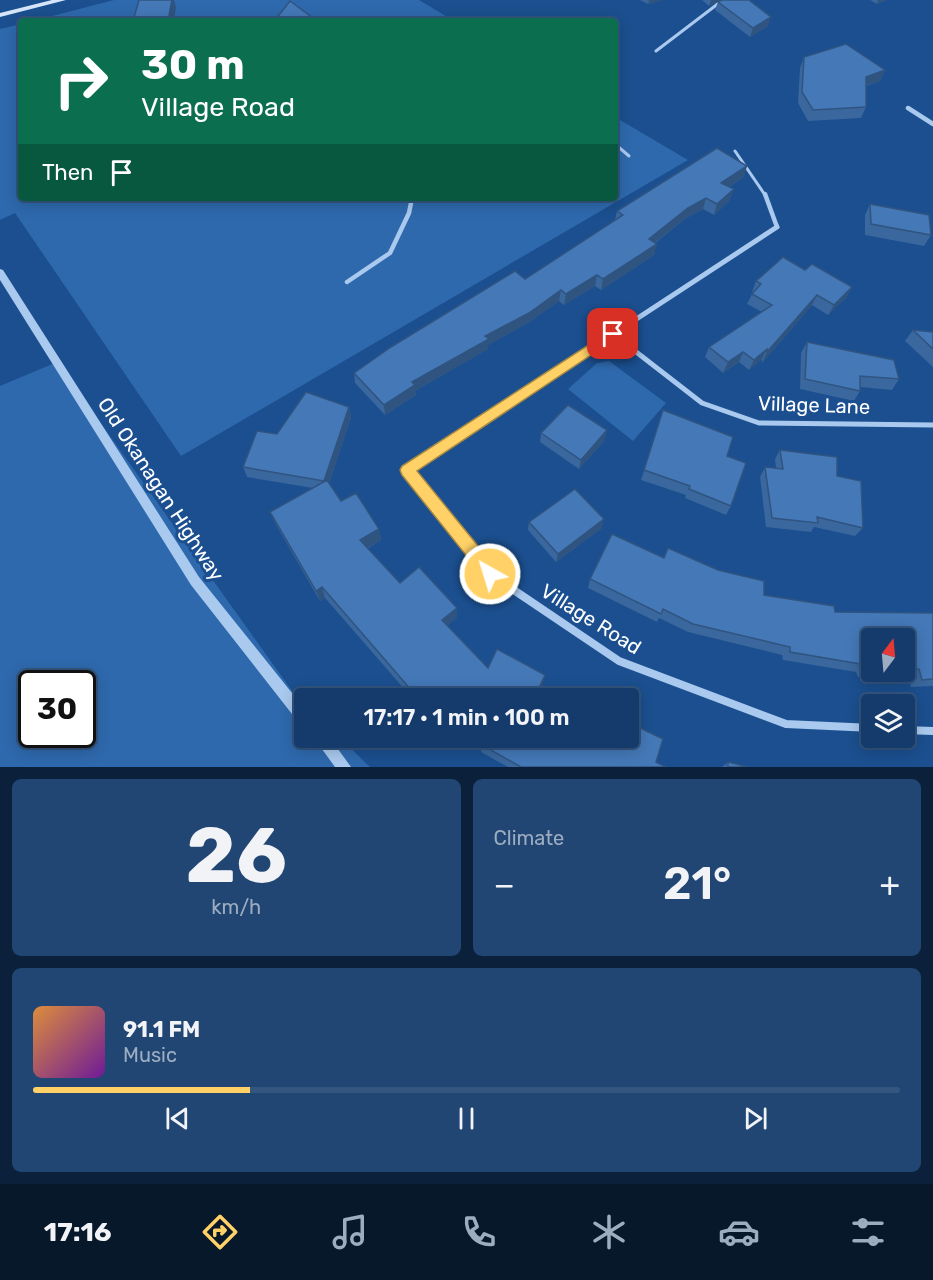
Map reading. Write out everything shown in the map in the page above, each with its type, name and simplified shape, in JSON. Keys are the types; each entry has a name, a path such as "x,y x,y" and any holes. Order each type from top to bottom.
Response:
{"main road":[{"path":"0,15 62,0"}],"street":[{"path":"908,108 933,124"},
{"path":"613,334 777,227"},
{"name":"Old Okanagan Highway","path":"0,272 195,581 294,705"},
{"name":"Village Lane","path":"613,334 702,403 759,423 933,425"},
{"name":"Village Road","path":"613,334 407,470 490,574 619,661 786,724 861,727"},
{"path":"915,730 933,731"},
{"path":"329,748 344,767"}],"lane":[{"path":"712,0 718,3"},
{"path":"657,51 718,3 729,0"},
{"path":"618,147 629,156"},
{"path":"735,151 764,191 777,227"},
{"path":"347,282 390,253 409,213 411,201"}],"shaded area":[{"path":"114,0 419,0 449,18 45,18"},
{"path":"18,25 18,201 618,201 181,456 15,213 0,220 0,29"},
{"path":"618,119 688,160 618,201"},
{"path":"609,361 666,403 633,441 568,389 597,363"},
{"path":"57,362 294,694 294,748 350,748 370,767 0,767 0,386"}],"building":[{"path":"139,0 172,0 169,18 134,18"},
{"path":"749,0 771,17 753,28 718,2"},
{"path":"290,1 313,18 277,18"},
{"path":"846,44 885,70 866,77 866,107 813,110 802,92 804,57"},
{"path":"717,148 747,166 721,183 734,189 717,204 706,198 688,208 649,239 657,244 603,279 597,275 566,294 561,290 529,313 485,336 489,339 412,382 415,385 384,405 354,373 391,347 515,271 525,279 623,215 617,211"},
{"path":"870,204 929,215 931,235 871,224"},
{"path":"783,257 805,270 812,264 852,287 834,305 817,295 767,352 767,349 754,360 743,352 728,362 709,347 772,305 752,294 761,284 756,281"},
{"path":"913,330 933,332 933,349"},
{"path":"807,342 894,360 899,379 860,376 860,391 805,379"},
{"path":"306,392 349,407 324,481 243,467 257,431 277,434"},
{"path":"568,405 607,430 581,460 541,433"},
{"path":"663,410 733,437 727,456 746,463 731,506 689,489 690,486 644,470"},
{"path":"780,450 837,457 837,476 861,481 863,528 817,517 818,523 772,518 765,467 783,469"},
{"path":"327,480 341,501 356,493 379,529 360,540 400,583 419,567 457,608 442,620 488,668 497,649 545,675 539,688 409,688 322,587 316,591 270,512"},
{"path":"575,489 604,519 558,554 529,522"},
{"path":"612,534 664,558 668,548 718,570 764,581 764,595 834,606 835,612 933,613 933,679 922,680 919,669 915,669 915,628 861,628 861,664 790,652 790,647 693,624 663,609 661,614 590,579"},
{"path":"639,727 663,739 656,762 666,767 521,767 487,748 639,748"},
{"path":"728,762 748,767 728,767"}],"route":[{"path":"490,574 407,470 613,334"}]}
